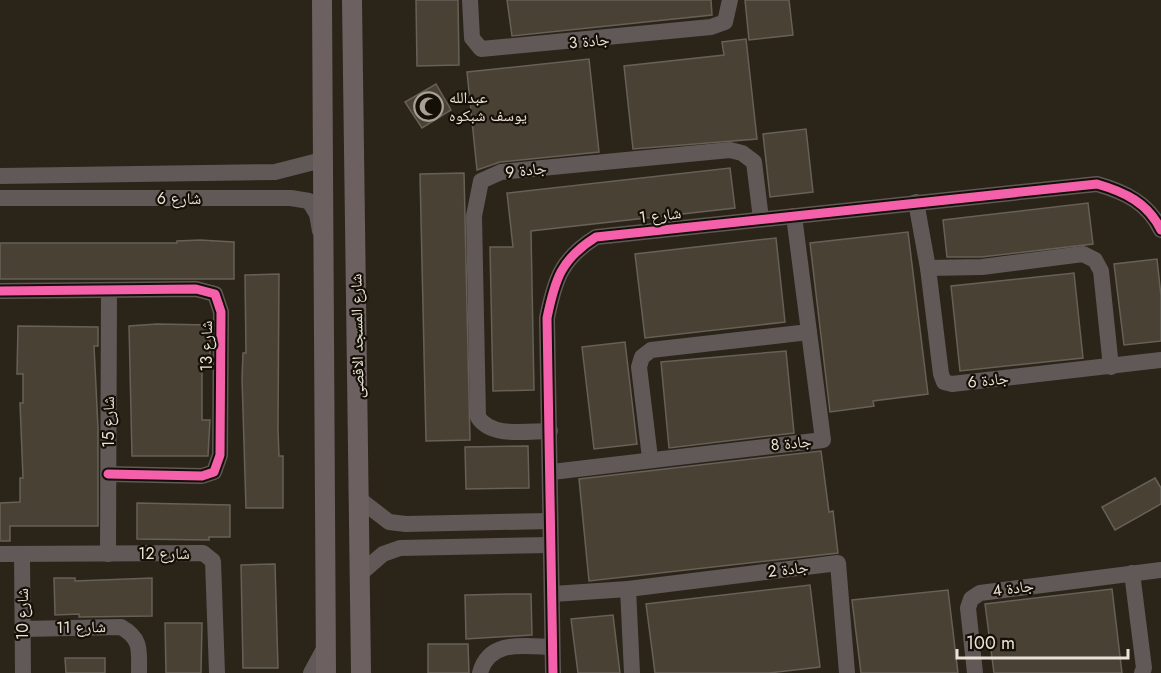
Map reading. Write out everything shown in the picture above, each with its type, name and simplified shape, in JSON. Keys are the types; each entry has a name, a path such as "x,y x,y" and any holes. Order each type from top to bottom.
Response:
{"main road":[{"name":"شارع المسجد الاقصى","path":"322,0 326,673"},
{"name":"شارع المسجد الاقصى","path":"352,0 361,673"},
{"path":"322,35 331,31 342,37 342,99 354,132"},
{"path":"327,596 337,617 339,673"}],"street":[{"name":"جادة 3","path":"470,0 472,38 481,49 500,49 711,27 725,22 730,0"},
{"name":"جادة 9","path":"550,431 495,430 483,426 478,417 474,216 481,181 501,172 730,150 742,153 754,162 761,219"},
{"name":"شارع 6","path":"0,176 252,172 293,169 322,160"},
{"path":"252,172 253,197"},
{"name":"شارع 1","path":"553,673 553,594 550,545 552,472 547,318 554,284 575,250 596,237 1097,184 1120,190 1140,203 1155,217 1161,230"},
{"name":"شارع 6","path":"0,198 291,198 309,201 317,214 324,247"},
{"name":"جادة 6","path":"916,202 928,268 940,374 944,381 952,384 1161,360"},
{"name":"جادة 8","path":"552,472 650,458 823,440 794,216"},
{"path":"928,268 982,267 1083,254 1095,260 1101,271 1111,367"},
{"name":"شارع 13","path":"0,291 196,289 214,294 221,312 220,455 214,472 202,476 108,474"},
{"name":"شارع 15","path":"108,554 109,290"},
{"path":"650,458 639,367 642,357 651,350 809,332"},
{"path":"358,498 389,522 406,524 550,521"},
{"path":"360,574 383,554 400,548 550,545"},
{"name":"شارع 12","path":"0,554 202,553 209,556 213,561 217,673"},
{"name":"شارع 10","path":"22,554 22,673"},
{"name":"جادة 2","path":"553,594 628,589 838,563 847,673"},
{"name":"جادة 4","path":"975,673 968,608 971,599 980,593 1161,570"},
{"path":"1132,573 1142,650 1142,673"},
{"path":"628,589 632,673"},
{"name":"شارع 11","path":"22,629 121,627 133,633 139,646 139,673"},
{"path":"311,673 320,661 327,642"},
{"path":"480,673 483,662 491,652 504,647 552,647"}],"building":[{"path":"416,0 458,0 459,65 417,66"},
{"path":"507,0 711,0 712,15 512,36"},
{"path":"745,0 789,0 793,35 749,40"},
{"path":"746,39 757,139 633,149 624,66 724,55 722,42"},
{"path":"589,59 599,152 500,162 477,170 467,72"},
{"name":"عبدالله يوسف شبكوه","path":"436,84 451,110 422,128 405,102"},
{"path":"806,129 813,192 770,197 763,134"},
{"path":"730,168 735,208 531,231 534,390 493,391 490,247 513,247 507,193"},
{"path":"464,173 470,440 426,441 420,174"},
{"path":"1088,203 1093,244 981,257 947,257 943,220"},
{"path":"908,232 928,394 873,401 874,406 830,412 810,243"},
{"path":"776,238 785,322 645,338 635,254"},
{"path":"177,241 234,242 234,279 0,279 0,243 177,243"},
{"path":"1157,259 1161,296 1161,341 1124,345 1114,264"},
{"path":"1074,273 1083,358 960,371 951,286"},
{"path":"279,274 278,430 279,456 283,456 283,508 246,508 242,378 243,353 246,353 245,275"},
{"path":"210,325 210,360 202,360 202,420 210,420 208,456 132,456 129,326"},
{"path":"18,326 98,327 98,346 94,346 98,428 98,526 10,526 10,541 0,541 0,503 20,502 20,478 23,478 20,403 23,403 23,374 17,374"},
{"path":"625,342 637,444 594,449 582,347"},
{"path":"786,351 794,433 669,448 661,362"},
{"path":"528,446 529,488 466,489 465,447"},
{"path":"821,451 829,512 833,511 838,553 589,581 579,479"},
{"path":"1155,478 1161,488 1161,504 1115,530 1102,507"},
{"path":"137,503 230,505 230,537 209,537 209,540 137,539"},
{"path":"275,564 278,668 243,668 241,565"},
{"path":"54,578 75,578 75,581 152,578 152,616 55,615"},
{"path":"810,585 820,667 769,673 655,673 646,604"},
{"path":"1112,589 1122,673 994,673 985,604"},
{"path":"948,590 958,673 861,673 852,600"},
{"path":"531,594 532,635 466,639 465,595"},
{"path":"613,615 620,673 578,673 571,619"},
{"path":"165,623 202,623 201,673 166,673"},
{"path":"428,644 468,644 469,673 428,673"},
{"path":"65,658 105,658 105,673 66,673"}],"cycle path":[{"path":"553,673 547,318 561,271 584,245 596,237 1097,184 1135,200 1156,221 1161,230"},
{"path":"0,291 196,289 215,294 221,312 220,455 214,472 202,476 108,474"}],"place":[{"name":"عبدالله يوسف شبكوه","path":"428,106"}]}
